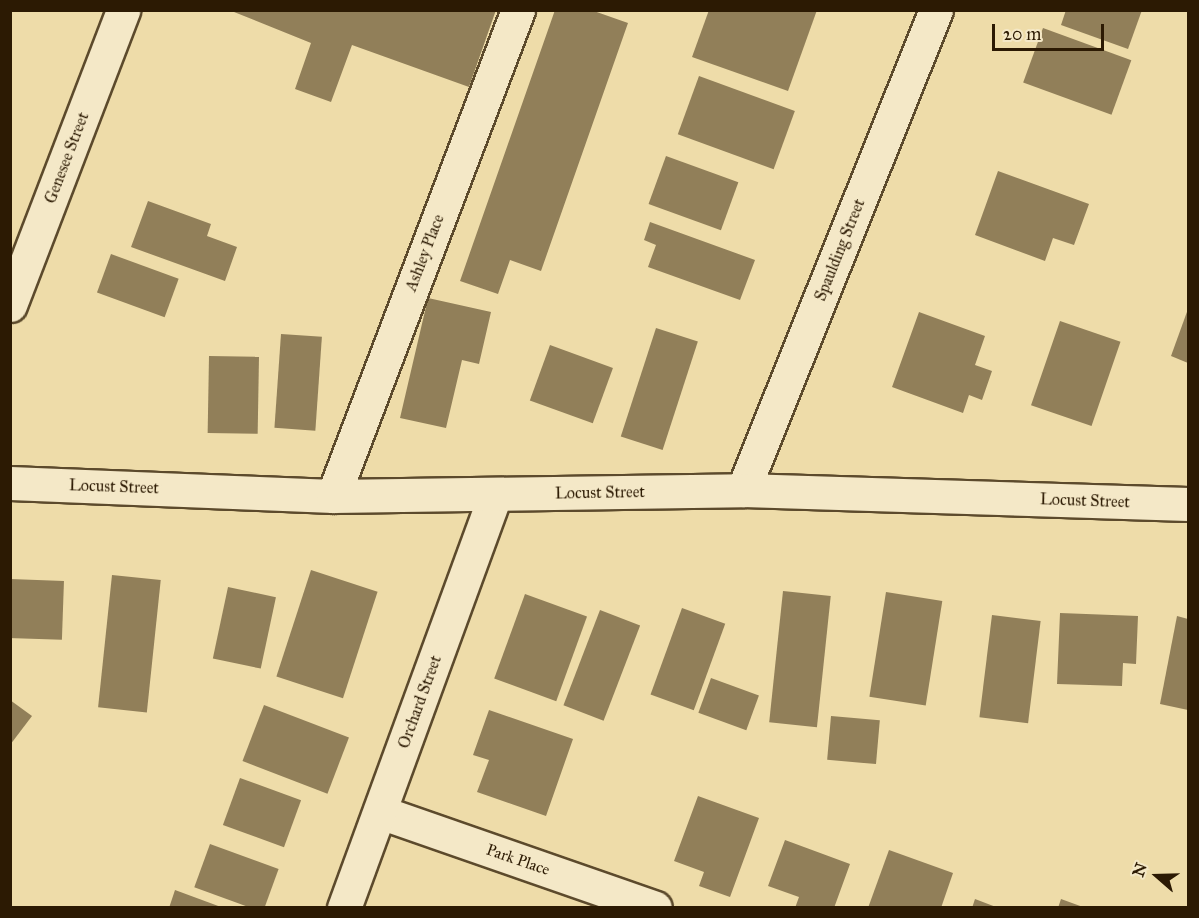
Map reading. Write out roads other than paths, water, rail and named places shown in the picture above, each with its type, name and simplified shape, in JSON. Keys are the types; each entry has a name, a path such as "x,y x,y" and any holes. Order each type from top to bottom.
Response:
{"street":[{"name":"Genesee Street","path":"10,305 123,10"},
{"name":"Ashley Place","path":"333,496 518,10"},
{"name":"Spaulding Street","path":"743,490 936,10"},
{"name":"Locust Street","path":"10,483 333,496 495,496 743,490 1188,504"},
{"name":"Orchard Street","path":"344,908 495,496"},
{"name":"Park Place","path":"380,813 655,908"}]}
